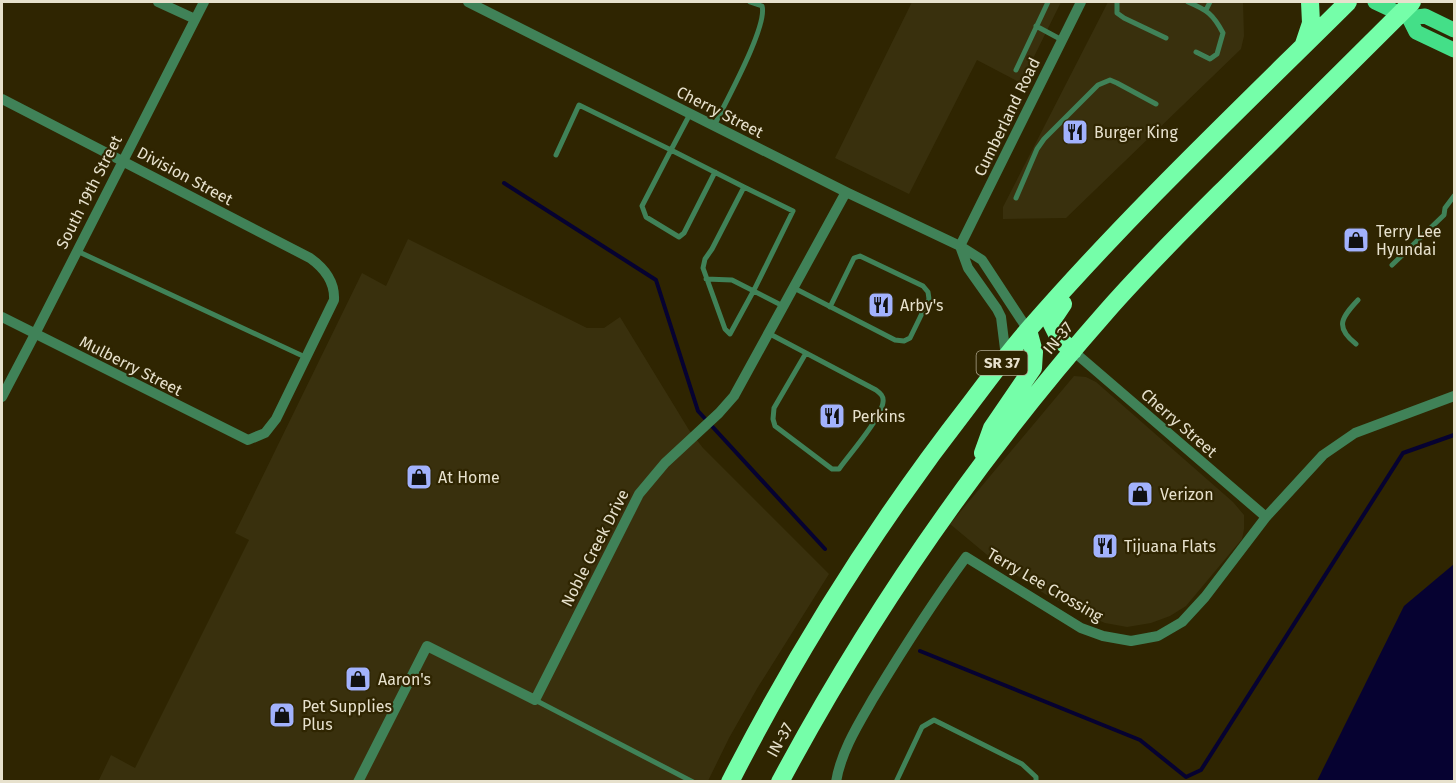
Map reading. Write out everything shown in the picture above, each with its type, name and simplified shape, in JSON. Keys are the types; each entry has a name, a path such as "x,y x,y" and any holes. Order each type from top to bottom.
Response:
{"highway":[{"path":"1304,46 1311,24 1310,2"},
{"name":"IN-37","path":"730,782 788,674 850,572 939,444 1028,330 1119,230 1348,2"},
{"name":"IN-37","path":"780,782 853,652 917,553 1019,414 1155,258 1407,11"},
{"path":"1073,351 1060,340 1051,322 1119,230"},
{"path":"978,469 992,428 1033,368 1034,352 1028,330"}],"main road":[{"path":"1375,2 1425,16 1455,30"},
{"path":"1407,11 1416,32 1455,50"}],"street":[{"path":"158,2 195,19"},
{"name":"South 19th Street","path":"2,397 204,2"},
{"name":"Cherry Street","path":"468,2 846,192 960,246 982,260 1028,330"},
{"name":"Cumberland Road","path":"960,246 1081,2"},
{"name":"Division Street","path":"2,99 316,263 331,281 334,300 305,357"},
{"name":"Noble Creek Drive","path":"535,700 639,494 665,463 734,396 846,192"},
{"path":"960,246 968,268 998,309 1006,358"},
{"name":"Mulberry Street","path":"2,317 248,440 266,433 272,426 305,357"},
{"name":"Cherry Street","path":"1073,351 1266,517"},
{"name":"Terry Lee Crossing","path":"836,782 845,753 859,724 917,627 966,557 1081,628 1103,636 1131,641 1158,636 1182,622 1205,597 1266,517 1323,455 1355,433 1455,396"},
{"path":"358,782 427,646 535,700"}],"lane":[{"path":"714,126 760,31 764,13 762,6 750,2"},
{"path":"1016,70 1048,2"},
{"path":"1117,2 1117,13 1166,38"},
{"path":"1188,2 1206,10 1216,18 1223,33 1217,54 1210,59 1196,52"},
{"path":"1206,10 1210,2"},
{"path":"1036,26 1062,40"},
{"path":"1016,198 1037,149 1044,139 1098,85 1104,81 1117,82 1156,104"},
{"path":"556,155 579,105 793,211 730,334 725,329 703,268 705,259 744,187"},
{"path":"690,114 642,206 646,217 679,237 684,234 715,172"},
{"path":"1392,265 1444,215 1445,208 1455,196"},
{"path":"77,251 305,357"},
{"path":"794,288 830,307 895,340 904,341 910,338 929,299 928,292 923,286 860,256 854,258 830,307"},
{"path":"706,279 732,280 784,307"},
{"path":"1356,344 1344,331 1342,322 1344,314 1358,300"},
{"path":"770,334 806,353 882,395 883,402 875,422 839,469 832,469 775,426 773,419 774,408 806,353"},
{"path":"535,700 693,782"},
{"path":"896,782 922,727 934,720 1022,764 1036,777 1036,782"}],"shaded area":[{"path":"912,2 1061,2 1021,83 977,60 909,194 835,158"},
{"path":"1108,2 1243,2 1244,36 1241,49 1066,218 1003,219 1003,207"},
{"path":"408,239 587,328 604,328 620,317 689,430 703,448 829,574 758,687 708,781 98,782 111,755 135,768 249,540 235,533 362,273 386,286"},
{"path":"1074,376 1086,377 1096,382 1233,502 1244,515 1242,539 1186,606 1170,616 1151,623 1127,627 1105,623 1082,613 1045,594 992,559 950,524"},
{"path":"1454,564 1454,781 1317,781 1404,606"}],"waterway":[{"path":"504,183 656,280 698,411 825,549"},
{"path":"920,651 1140,740 1186,777 1201,770 1403,453 1454,435"}],"place":[{"name":"Burger King","path":"1075,132"},
{"name":"Terry Lee Hyundai","path":"1356,240"},
{"name":"Arby's","path":"881,305"},
{"name":"Perkins","path":"832,416"},
{"name":"At Home","path":"419,477"},
{"name":"Verizon","path":"1140,494"},
{"name":"Tijuana Flats","path":"1105,546"},
{"name":"Aaron's","path":"358,679"},
{"name":"Pet Supplies Plus","path":"282,715"}]}
